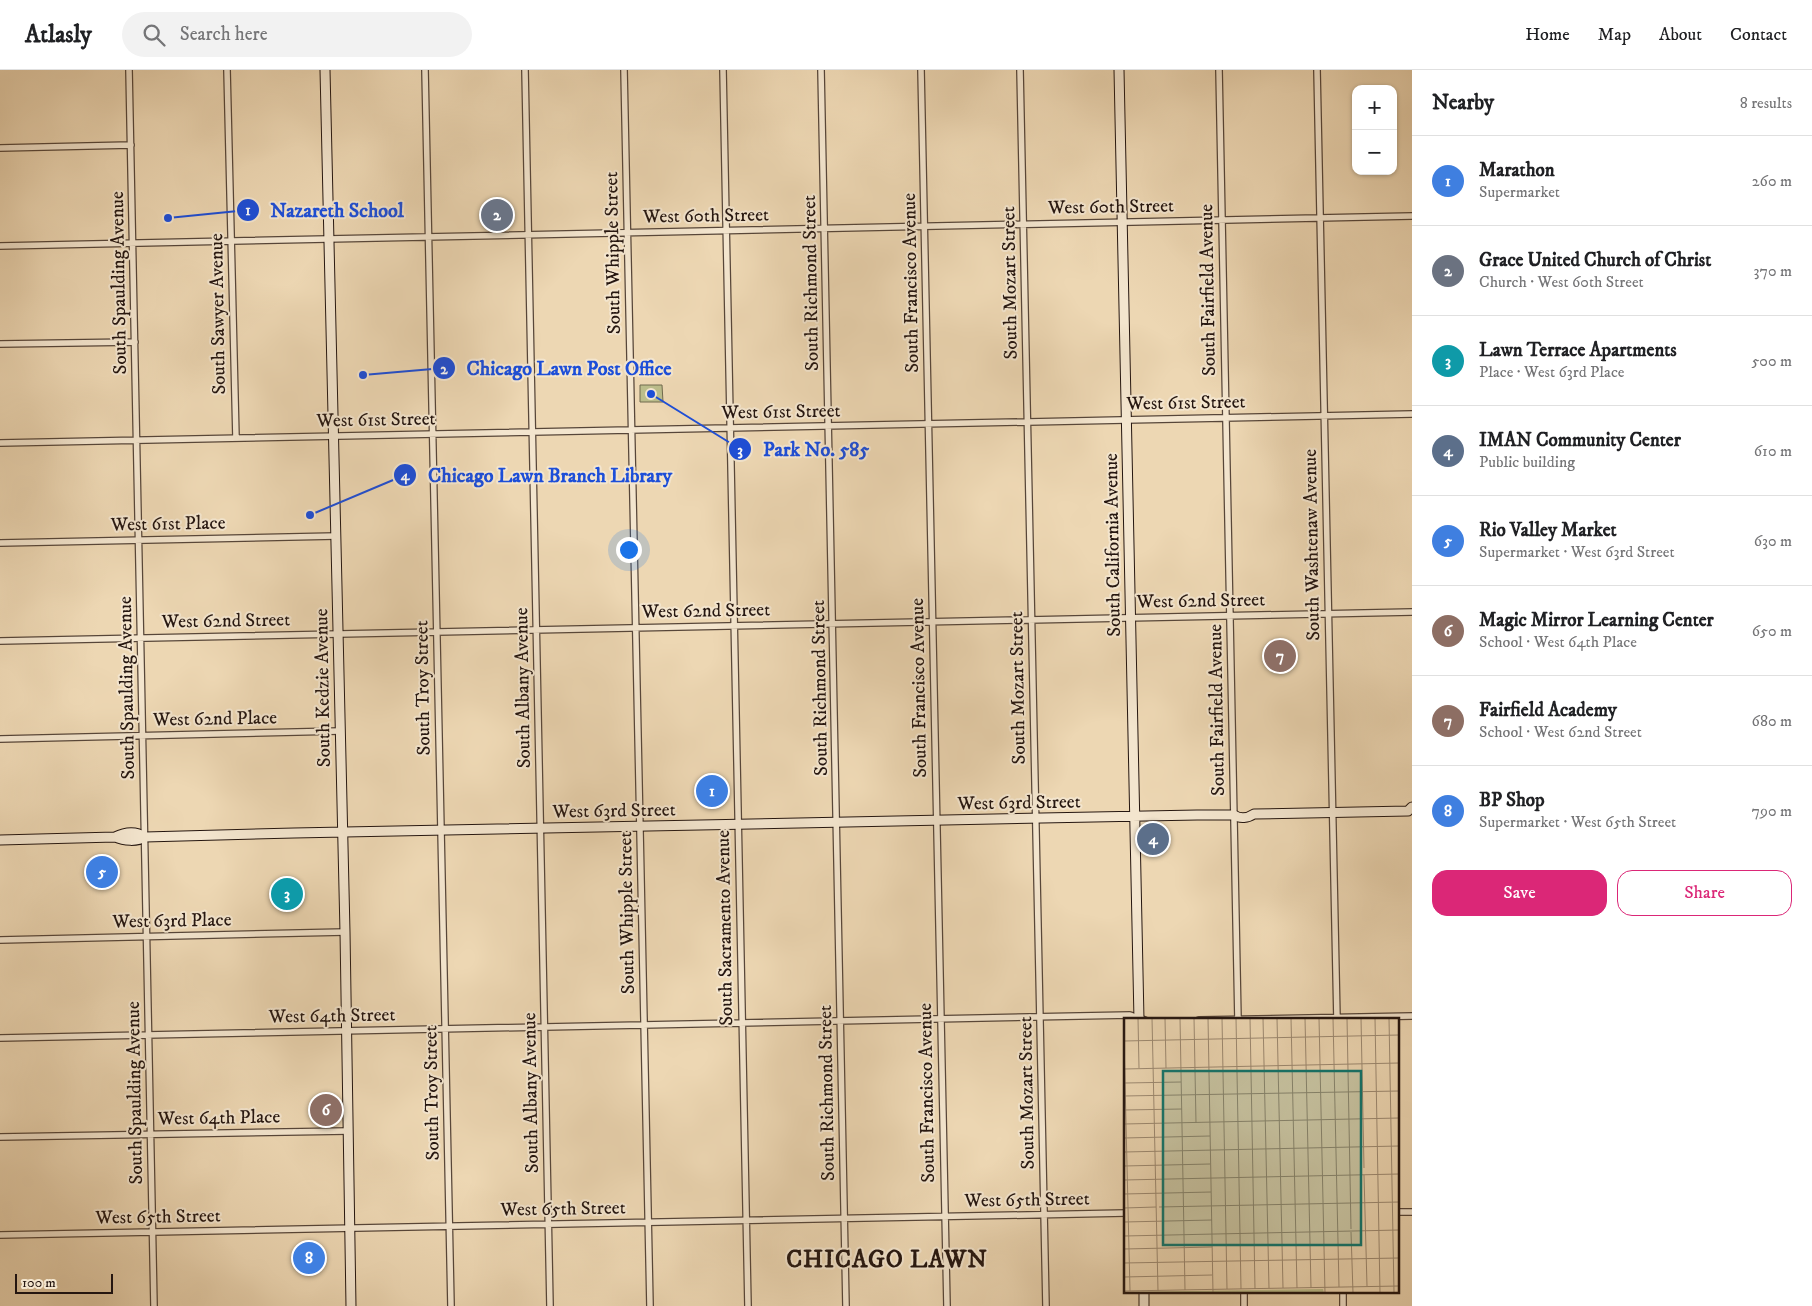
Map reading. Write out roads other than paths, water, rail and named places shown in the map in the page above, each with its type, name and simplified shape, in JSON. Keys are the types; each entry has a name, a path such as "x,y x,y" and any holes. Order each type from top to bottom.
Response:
{"main road":[{"name":"South Kedzie Avenue","path":"325,70 351,1306"},
{"name":"South California Avenue","path":"1119,70 1141,1018"},
{"name":"West 63rd Street","path":"0,840 115,837 122,834 139,833 145,836 1234,815 1237,811 1249,811 1254,814 1411,811"}],"street":[{"name":"South Spaulding Avenue","path":"129,70 154,1306"},
{"name":"South Sawyer Avenue","path":"228,70 236,438"},
{"name":"South Troy Street","path":"425,70 451,1306"},
{"name":"South Albany Avenue","path":"525,70 550,1306"},
{"name":"South Whipple Street","path":"624,70 650,1306"},
{"name":"South Sacramento Avenue","path":"723,70 748,1306"},
{"name":"South Richmond Street","path":"821,70 838,823 846,1306"},
{"name":"South Francisco Avenue","path":"922,70 947,1306"},
{"name":"South Mozart Street","path":"1020,70 1046,1306"},
{"name":"South Fairfield Avenue","path":"1219,70 1238,1018"},
{"name":"South Washtenaw Avenue","path":"1317,70 1337,1018"},
{"path":"0,148 131,145"},
{"name":"West 60th Street","path":"0,246 1412,216"},
{"path":"0,344 135,342"},
{"name":"West 61st Street","path":"0,443 1412,414"},
{"name":"West 61st Place","path":"0,542 336,536"},
{"name":"West 62nd Street","path":"0,641 1412,612"},
{"name":"West 62nd Place","path":"0,739 340,731"},
{"name":"West 63rd Place","path":"0,940 344,932"},
{"name":"West 64th Street","path":"0,1038 1130,1015 1138,1018"},
{"path":"1362,1018 1412,1016"},
{"name":"West 64th Place","path":"0,1137 348,1131"},
{"name":"West 65th Street","path":"0,1235 1124,1213"}],"place":[{"name":"Grace United Church of Christ","path":"497,215"},
{"name":"Nazareth School","path":"168,218"},
{"name":"Chicago Lawn Post Office","path":"363,375"},
{"name":"Park No. 585","path":"651,394"},
{"name":"Chicago Lawn Branch Library","path":"310,515"},
{"name":"Fairfield Academy","path":"1280,656"},
{"name":"Marathon","path":"712,791"},
{"name":"IMAN Community Center","path":"1153,839"},
{"name":"Rio Valley Market","path":"102,872"},
{"name":"Lawn Terrace Apartments","path":"287,894"},
{"name":"Magic Mirror Learning Center","path":"326,1110"},
{"name":"BP Shop","path":"309,1258"}],"district":[{"name":"CHICAGO LAWN","path":"887,1260"}]}
